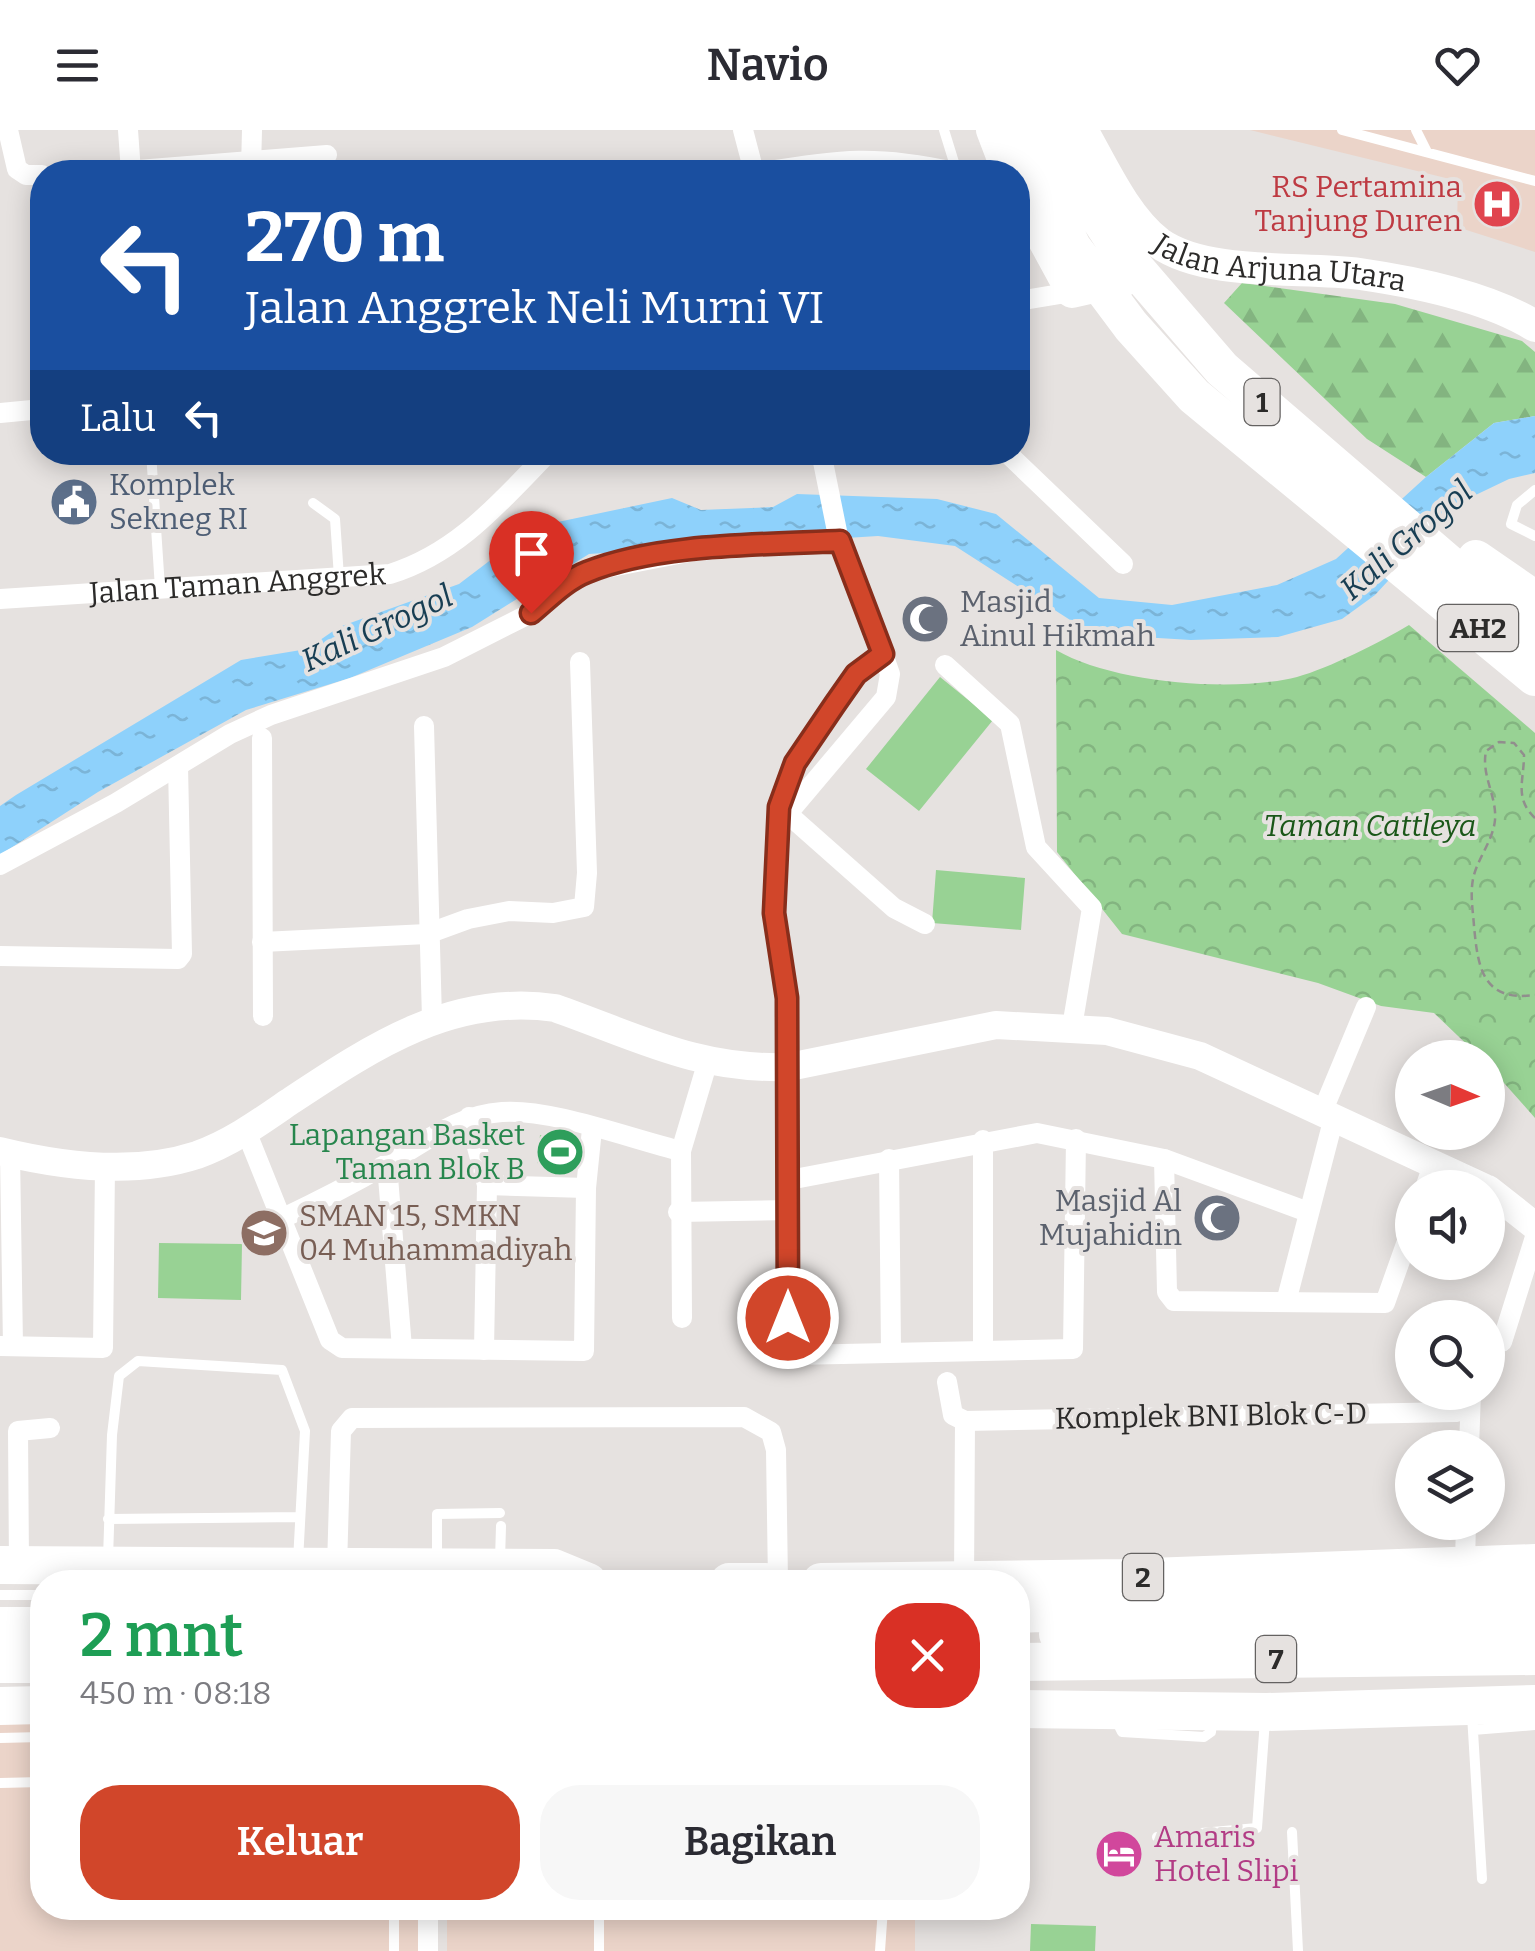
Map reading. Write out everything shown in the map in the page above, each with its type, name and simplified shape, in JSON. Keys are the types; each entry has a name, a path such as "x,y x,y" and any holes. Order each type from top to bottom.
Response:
{"highway":[{"name":"1","path":"1016,140 1087,199 1163,306 1222,369 1373,513"},
{"name":"1","path":"1030,167 1072,247 1132,326 1194,396 1322,498 1373,513"},
{"path":"1373,513 1433,571 1535,600"},
{"path":"1373,513 1433,571 1452,634 1535,708"},
{"name":"AH2","path":"1433,571 1535,638"},
{"name":"AH2","path":"1433,571 1535,677"},
{"name":"2","path":"1030,1576 1465,1543 1535,1563"},
{"path":"70,1570 108,1564 150,1570"},
{"path":"247,1570 336,1566 559,1570"},
{"path":"1030,1613 1535,1591"},
{"name":"7","path":"1030,1633 1164,1634 1535,1620"},
{"path":"0,1626 30,1626"},
{"name":"7","path":"1030,1662 1535,1656"},
{"path":"0,1664 30,1664"},
{"path":"1030,1686 1535,1681"},
{"path":"1030,1708 1472,1718 1535,1701"},
{"path":"0,1706 30,1708"}],"main road":[{"name":"Jalan Arjuna Utara","path":"1082,130 1126,205 1150,235 1202,261 1361,274 1469,300 1535,326"},
{"path":"1030,214 1072,292 1202,261"}],"street":[{"path":"8,130 12,158 30,172"},
{"path":"128,130 129,160"},
{"path":"251,160 252,130"},
{"path":"743,130 751,160"},
{"path":"292,160 327,155"},
{"path":"834,160 903,160"},
{"path":"1030,299 1072,292"},
{"path":"0,413 30,410"},
{"name":"Jalan Taman Anggrek","path":"0,598 390,574 426,563 477,525 535,465"},
{"path":"784,810 886,697 890,674 839,540 823,465"},
{"path":"1020,465 1124,564"},
{"path":"0,865 271,715 444,657 531,613 584,572 694,551 839,540"},
{"path":"788,1318 787,991 774,913 784,810 795,763 856,674 883,654"},
{"path":"262,942 426,934 509,911 553,914 584,907 587,872 580,662"},
{"path":"946,665 1010,724 1036,847 1092,908 1072,1027"},
{"path":"424,726 426,934 432,1019"},
{"path":"262,738 263,1016"},
{"path":"0,956 178,959 182,954 178,766"},
{"path":"784,810 894,908 925,924"},
{"path":"105,1166 103,1348 6,1346 5,1152 105,1166 182,1159 246,1131 379,1043 432,1019 505,1004 555,1008 707,1064 789,1066 958,1030 1031,1024 1107,1031 1200,1056 1327,1118 1421,1170"},
{"path":"1286,1302 1327,1118 1366,1007"},
{"path":"682,1318 680,1151 707,1064"},
{"path":"283,1218 469,1118 533,1113 680,1151"},
{"path":"469,1118 487,1186 484,1350"},
{"path":"246,1131 330,1340 342,1348 584,1350 586,1188 592,1130"},
{"path":"789,1180 983,1140 1037,1133 1164,1159 1308,1212"},
{"path":"795,1355 1072,1349 1076,1138"},
{"path":"983,1140 983,1348"},
{"path":"889,1159 891,1350"},
{"path":"1164,1159 1170,1298 1388,1301 1395,1279"},
{"path":"387,1164 402,1348"},
{"path":"487,1186 586,1188"},
{"path":"1505,1203 1535,1226"},
{"path":"678,1212 788,1210"},
{"path":"1505,1332 1535,1237"},
{"path":"947,1382 952,1415 965,1421 964,1570"},
{"name":"Komplek BNI Blok C-D","path":"965,1421 1457,1412"},
{"path":"336,1566 341,1431 352,1418 744,1417 771,1432 776,1450 778,1570"},
{"path":"12,1579 9,1431 50,1428"},
{"path":"428,1920 428,1951"}],"lane":[{"path":"944,130 953,160"},
{"path":"1342,130 1370,133 1535,181"},
{"path":"1416,130 1427,152"},
{"path":"152,465 160,588"},
{"path":"1535,490 1517,505 1511,524 1535,536"},
{"path":"312,503 334,520 340,577"},
{"path":"108,1564 119,1376 138,1361 282,1370 305,1431 298,1567"},
{"path":"437,1567 436,1514 500,1520 500,1568"},
{"path":"108,1518 300,1517"},
{"path":"1300,1588 1535,1578"},
{"path":"0,1694 30,1705"},
{"path":"1030,1700 1474,1695 1535,1701"},
{"path":"1157,1837 1257,1828 1266,1712"},
{"path":"0,1738 30,1717"},
{"path":"1482,1879 1472,1718 1535,1725"},
{"path":"0,1783 30,1782"},
{"path":"1292,1832 1298,1951"},
{"path":"394,1920 394,1951"},
{"path":"598,1920 599,1951"},
{"path":"880,1951 882,1920"}],"path":[{"path":"1535,818 1523,807 1519,791 1524,755 1514,744 1499,742 1486,751 1483,767 1495,820 1471,894 1478,960 1485,979 1498,991 1515,997 1535,995"}],"shaded area":[{"name":"RS Pertamina Tanjung Duren","path":"1250,130 1535,130 1535,252 1457,227 1458,181"},
{"path":"30,1721 30,1920 421,1920 420,1951 0,1951 0,1722"},
{"path":"447,1920 915,1920 915,1951 447,1951"}],"green space":[{"path":"1242,283 1395,304 1522,341 1535,352 1535,416 1494,423 1426,477 1367,439 1224,303"},
{"name":"Taman Cattleya","path":"1409,625 1535,733 1535,1118 1505,1084 1505,1040 1462,1040 1434,1013 1381,1006 1318,983 1122,934 1057,852 1056,650 1108,670 1207,684 1297,677 1355,654"},
{"path":"940,677 993,720 919,811 866,769"},
{"path":"936,870 1025,878 1021,930 932,923"},
{"name":"Lapangan Basket Taman Blok B","path":"540,1135 584,1140 580,1169 537,1163"},
{"path":"159,1243 242,1244 241,1300 158,1298"},
{"path":"1031,1924 1096,1926 1095,1951 1030,1951"}],"water":[{"name":"Kali Grogol","path":"1535,416 1535,473 1509,479 1461,502 1375,595 1342,619 1278,637 1191,640 1092,634 955,546 878,536 589,554 472,627 350,678 246,710 98,792 0,855 0,806 16,795 241,660 307,649 339,627 459,584 534,527 672,498 701,510 773,507 797,494 937,499 996,514 1099,598 1172,605 1277,585 1336,559 1426,477 1494,423"}],"place":[{"name":"RS Pertamina Tanjung Duren","path":"1497,204"},
{"name":"Komplek Sekneg RI","path":"74,502"},
{"name":"Masjid Ainul Hikmah","path":"925,619"},
{"name":"Lapangan Basket Taman Blok B","path":"560,1152"},
{"name":"Masjid Al Mujahidin","path":"1217,1218"},
{"name":"SMAN 15, SMKN 04 Muhammadiyah","path":"264,1233"},
{"name":"Amaris Hotel Slipi","path":"1119,1854"}],"route":[{"path":"531,613 570,581 598,568 738,546 840,541 883,654 856,674 835,704 795,763 779,807 774,913 787,998 788,1318"}]}
